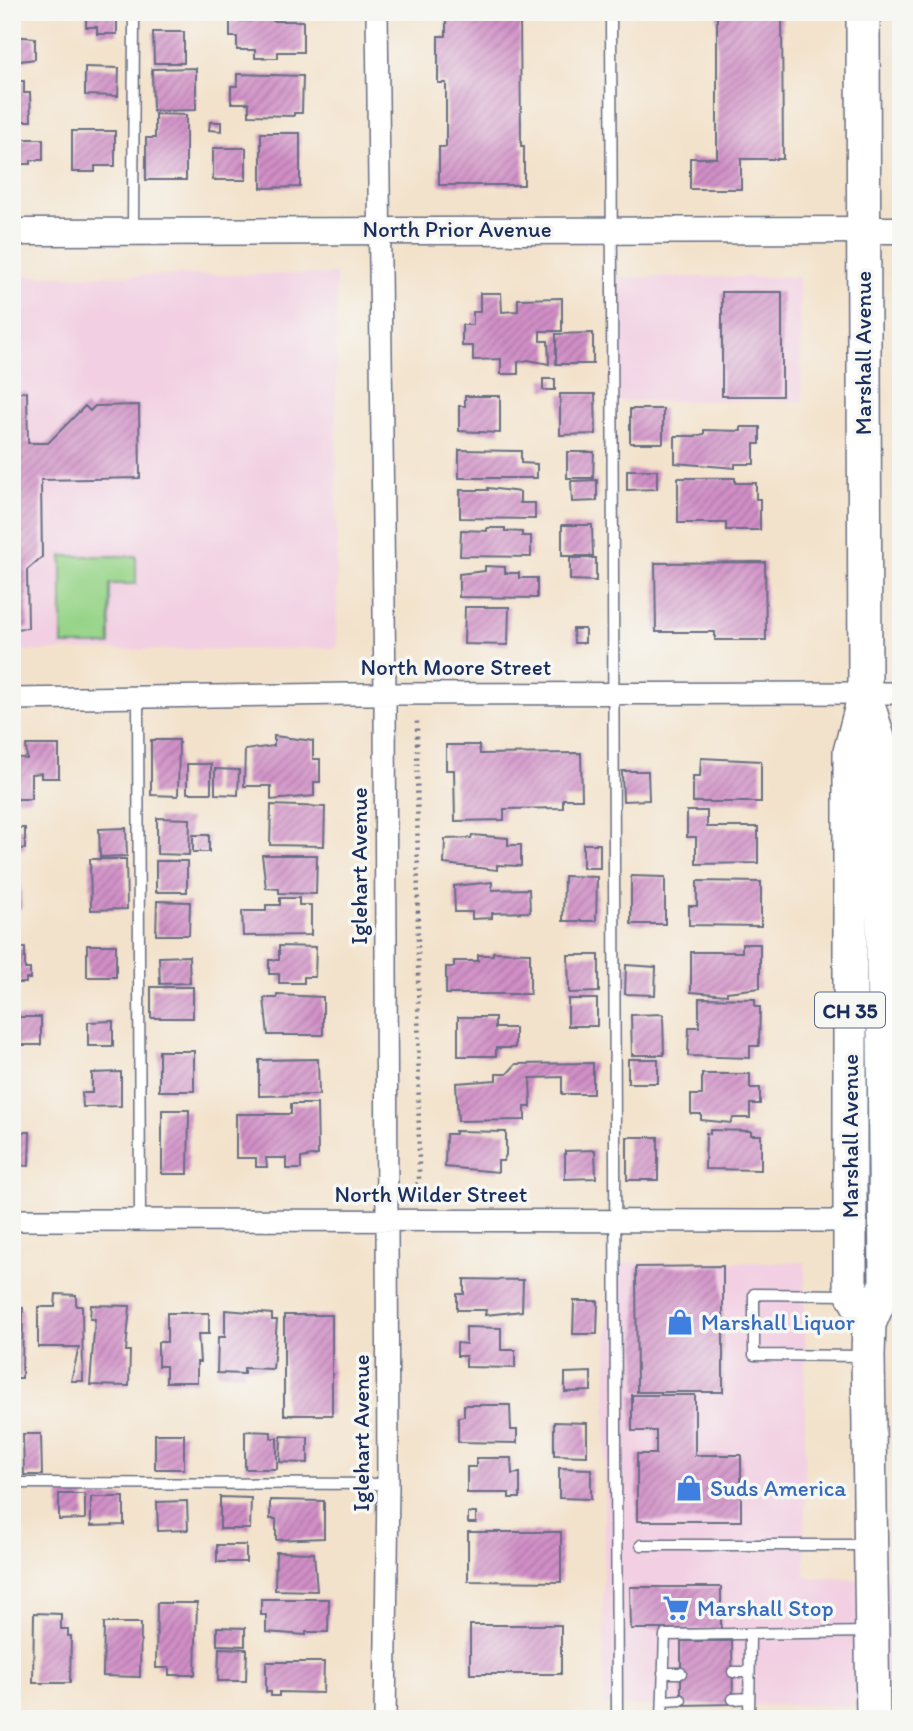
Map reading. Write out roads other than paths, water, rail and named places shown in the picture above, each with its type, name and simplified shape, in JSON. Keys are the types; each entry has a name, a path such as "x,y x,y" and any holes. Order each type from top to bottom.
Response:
{"main road":[{"name":"Marshall Avenue","path":"863,12 865,694 849,752 850,1282 868,1340 873,1719"},
{"name":"Marshall Avenue","path":"865,694 882,751 893,1220 886,1284 868,1340"}],"street":[{"name":"Iglehart Avenue","path":"377,12 385,695 388,1484 385,1719"},
{"name":"North Prior Avenue","path":"12,232 380,229 808,232 901,230"},
{"name":"North Moore Street","path":"12,699 901,693"},
{"name":"North Wilder Street","path":"12,1220 850,1221"}],"lane":[{"path":"133,232 134,12"},
{"path":"611,12 617,1719"},
{"path":"138,699 140,1220"},
{"path":"853,1296 754,1294 754,1354 868,1340"},
{"path":"12,1483 388,1484"},
{"path":"641,1545 871,1545"},
{"path":"662,1719 665,1635 872,1632"},
{"path":"749,1719 750,1634"},
{"path":"733,1672 749,1672"},
{"path":"663,1673 681,1673"},
{"path":"733,1699 749,1698"},
{"path":"663,1701 681,1700"}],"place":[{"name":"Marshall Liquor","path":"680,1322"},
{"name":"Suds America","path":"689,1488"},
{"name":"Marshall Stop","path":"676,1608"}]}
